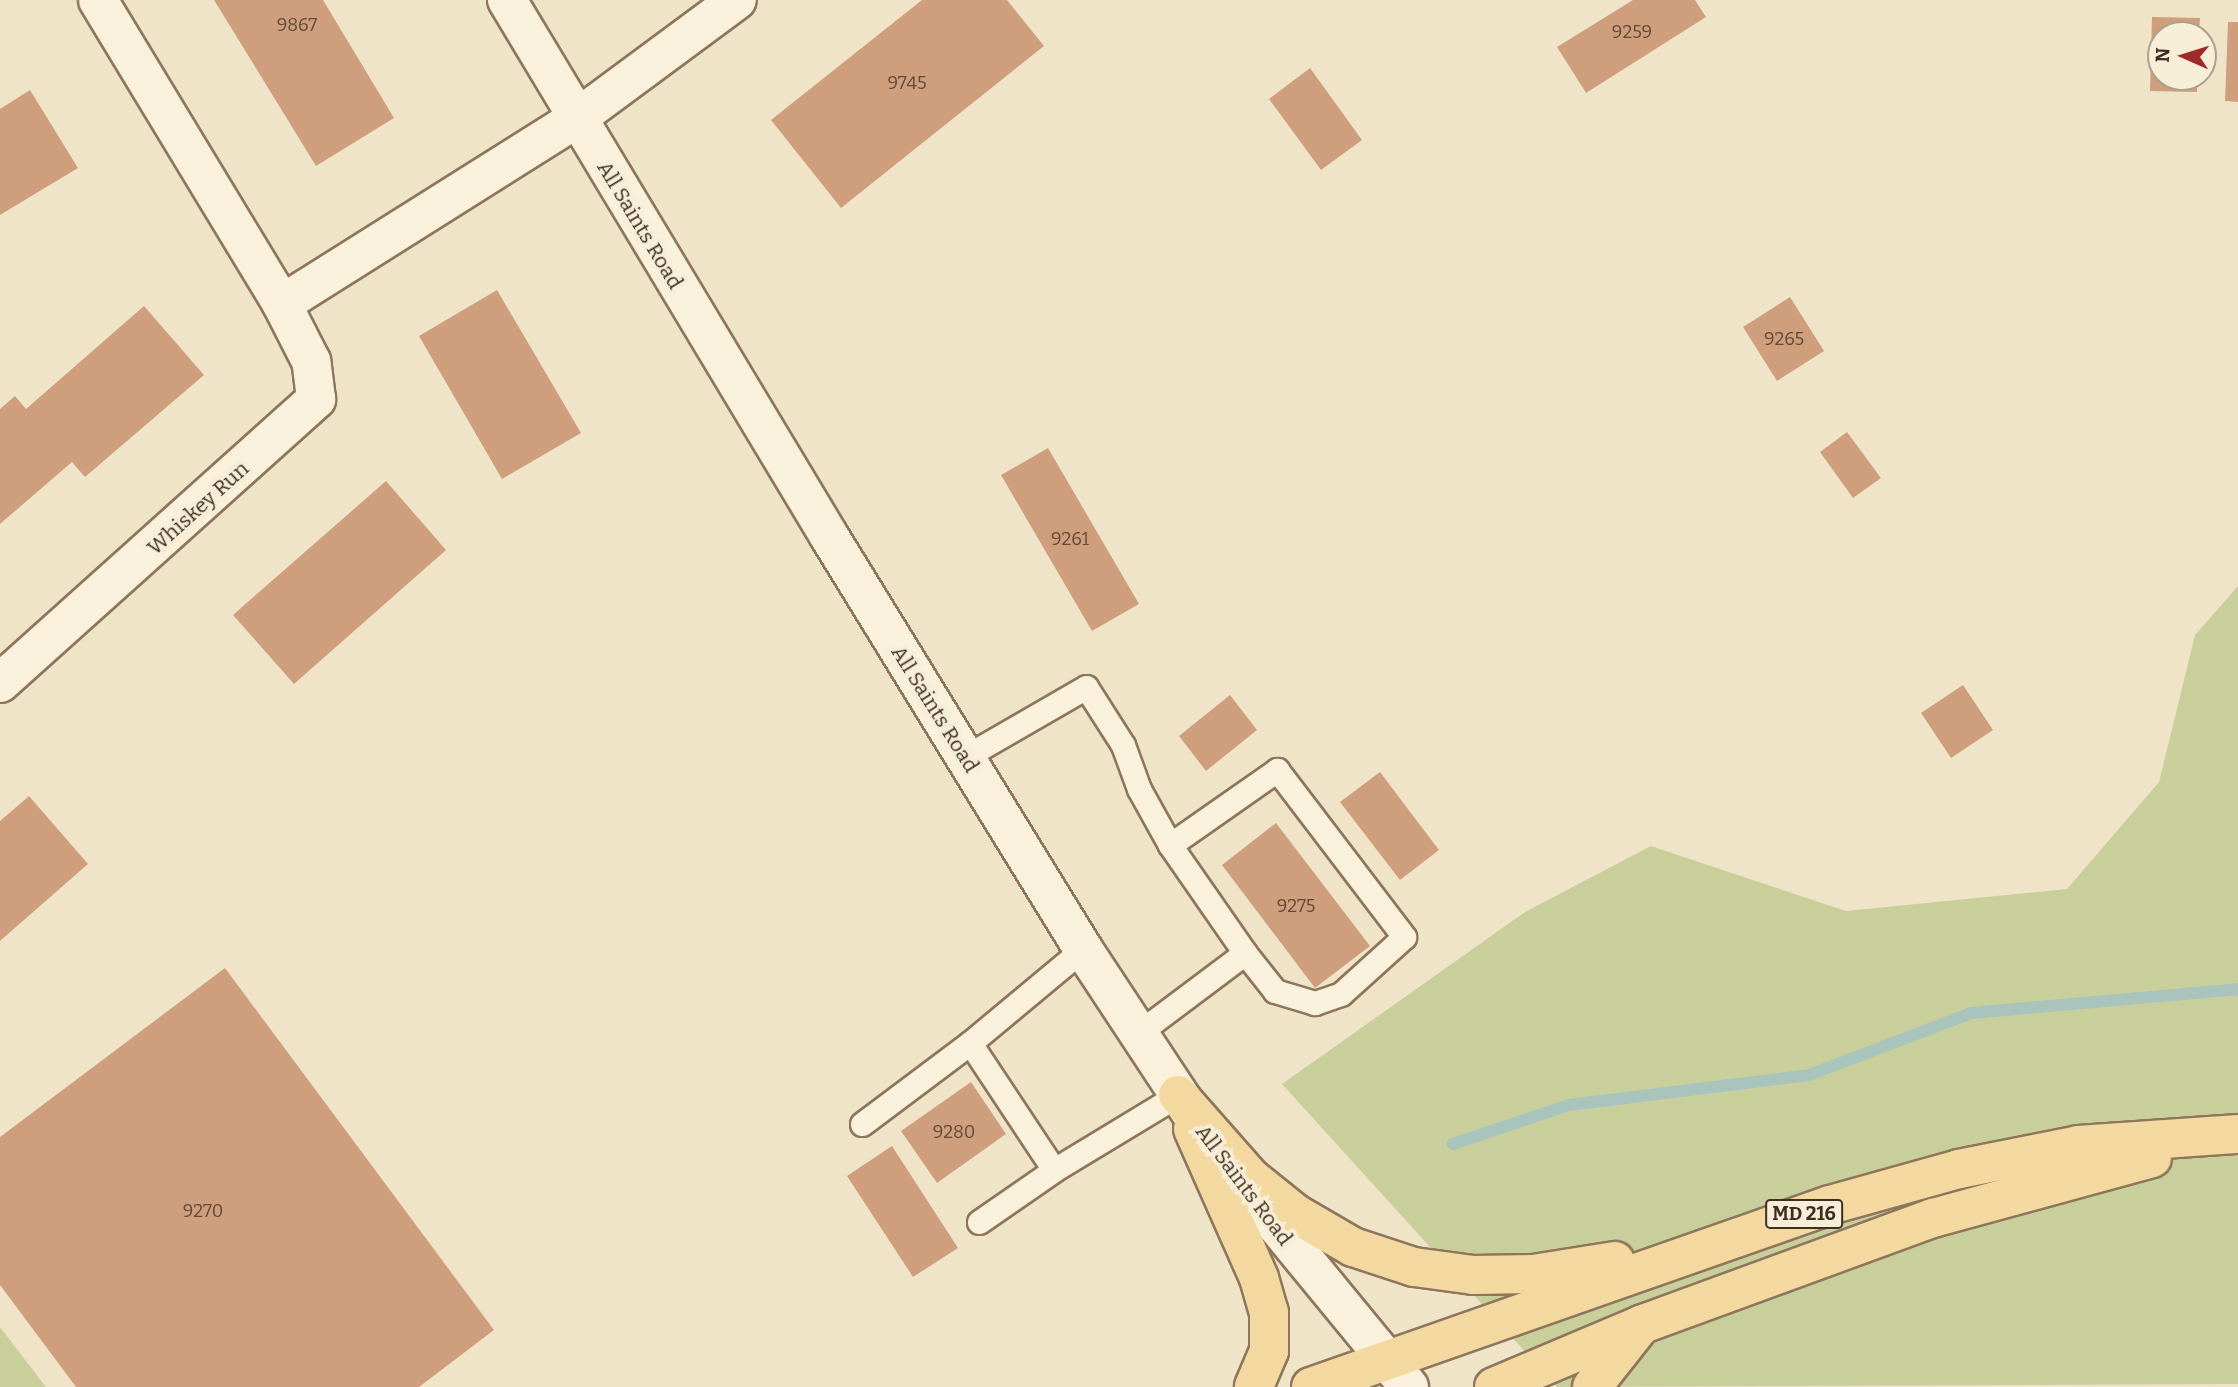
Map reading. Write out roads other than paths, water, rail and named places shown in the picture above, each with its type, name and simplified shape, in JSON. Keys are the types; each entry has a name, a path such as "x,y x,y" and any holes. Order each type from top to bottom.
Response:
{"main road":[{"path":"1178,1096 1250,1177 1296,1214 1353,1247 1414,1267 1473,1275 1593,1267 1830,1205"},
{"path":"1178,1096 1259,1278 1269,1312 1269,1351 1254,1387"},
{"name":"MD 216","path":"1311,1387 1397,1373 1830,1205 1959,1169 2079,1145 2238,1135"},
{"name":"MD 216","path":"1494,1387 1643,1324 1933,1218 2238,1135"},
{"path":"1592,1387 1643,1324"}],"street":[{"name":"Whiskey Run","path":"0,683 316,399 311,361 282,304 98,0"},
{"name":"All Saints Road","path":"507,0 965,757 1137,1034 1178,1096 1278,1233 1397,1373"},
{"path":"282,304 576,118 737,0"}],"lane":[{"path":"965,757 1086,687 1123,745 1139,789 1170,845 1245,953 1275,991 1315,1003 1341,994 1404,937 1277,770 1170,845"},
{"path":"862,1124 970,1043 1083,949"},
{"path":"1137,1034 1245,953"},
{"path":"970,1043 1054,1170"},
{"path":"979,1222 1054,1170 1178,1096"}],"waterway":[{"path":"1453,1144 1569,1105 1809,1075 1971,1013 2238,989"}]}
